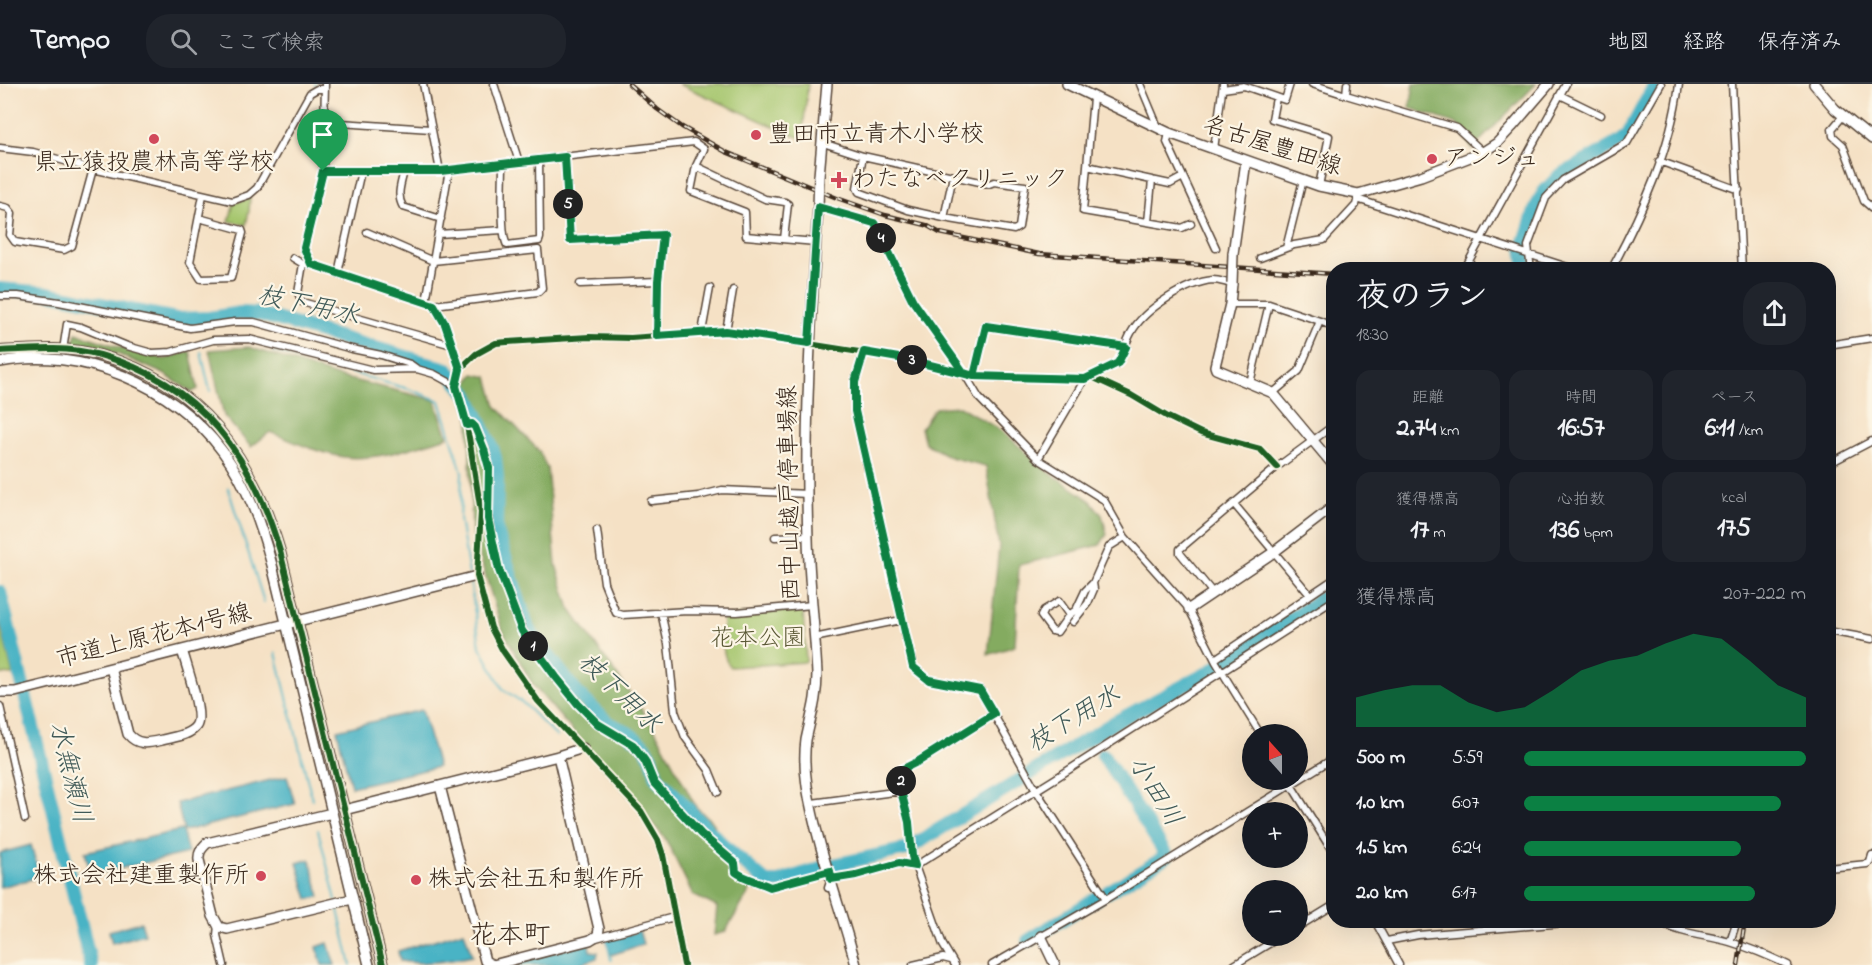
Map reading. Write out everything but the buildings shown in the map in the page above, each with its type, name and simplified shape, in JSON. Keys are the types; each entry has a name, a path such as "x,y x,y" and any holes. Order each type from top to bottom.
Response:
{"street":[{"path":"423,84 440,171"},
{"path":"494,84 519,162"},
{"name":"西中山越戸停車場線","path":"827,84 809,343 808,536 816,656 816,699 806,741 806,764 807,786 818,832 856,965"},
{"name":"名古屋豊田線","path":"1067,84 1169,133 1319,186 1358,196 1421,176 1483,152 1497,143 1549,84"},
{"path":"1140,84 1158,127"},
{"path":"1214,149 1223,86 1244,86 1285,100 1290,84"},
{"path":"1312,84 1457,128 1483,152"},
{"path":"1346,95 1347,84"},
{"path":"1468,262 1566,84"},
{"path":"1530,262 1528,246 1541,209 1553,188 1628,143 1661,84"},
{"path":"1615,262 1632,231 1659,161 1672,121 1679,84"},
{"path":"1732,84 1740,190 1742,262"},
{"path":"1814,84 1843,116 1872,139"},
{"path":"0,148 33,152 93,169 232,201 249,195 257,188 310,93 325,87 323,171 304,248 311,264"},
{"path":"1560,95 1601,115"},
{"path":"1093,98 1083,211 1182,228 1191,224"},
{"path":"1276,98 1272,119 1329,136 1319,186"},
{"path":"1843,116 1832,129 1833,136 1843,145 1864,201 1872,208"},
{"path":"325,122 430,129"},
{"path":"1169,133 1167,142 1216,248"},
{"path":"323,171 440,171 694,142 704,149 696,166 691,191 745,212 746,236 816,242"},
{"path":"823,143 863,156 989,184 994,182 1025,186 1019,227 1014,230 944,218 908,210 859,192 857,188 863,156"},
{"path":"565,157 570,240 663,235 658,281 657,336"},
{"path":"503,164 503,230 507,245 538,241 540,238 539,160"},
{"path":"1246,161 1233,254 1230,304 1215,366 1216,369 1274,393 1326,457"},
{"path":"1659,161 1740,190"},
{"path":"696,166 765,199 788,204 784,239"},
{"path":"1087,166 1170,184 1183,177"},
{"path":"0,206 8,208 12,213 10,235 15,242 64,250 72,246 93,169"},
{"path":"426,302 449,170"},
{"path":"338,273 361,171"},
{"path":"404,171 399,195 399,200 404,207 441,219"},
{"path":"944,218 953,176"},
{"path":"1148,222 1152,180"},
{"path":"1286,248 1303,180"},
{"path":"199,218 242,230 231,278 201,279 190,262 203,195"},
{"path":"1260,258 1294,245 1324,240 1356,205 1358,196 1480,240 1552,262"},
{"path":"818,207 874,223 913,301 987,407 1038,459 1104,500 1125,537 1189,609 1221,670 1254,724"},
{"path":"438,234 503,230"},
{"path":"292,258 303,264 311,264 434,305 538,292 542,288 538,250 433,261 367,232"},
{"path":"303,264 298,293 302,302 452,345"},
{"path":"1038,459 1085,379 1118,363 1131,333 1148,314 1180,290 1215,280 1232,284"},
{"path":"580,284 658,281"},
{"path":"702,332 710,288"},
{"path":"726,331 734,290"},
{"path":"0,296 18,296 59,302 190,328 254,322 381,355 410,364 417,369"},
{"path":"1230,304 1269,304 1326,324"},
{"path":"1250,383 1269,304"},
{"path":"434,305 445,324 460,369 456,386 467,425 481,512 477,576 491,628 503,651 538,701 641,811 649,823 663,855 684,965"},
{"path":"1274,393 1299,371 1320,321"},
{"path":"63,350 67,324 152,353 171,352 213,340 249,339 373,370 417,369 434,374 456,386"},
{"path":"974,376 986,326 1126,347"},
{"path":"460,369 476,354 496,343 571,338 631,338 726,331 910,360 974,376 1094,378 1131,395 1200,433 1260,449 1278,467"},
{"path":"1836,344 1872,338"},
{"path":"0,351 63,350 100,355 147,372 180,393 226,437 241,458 264,504 277,542 383,965"},
{"path":"864,352 855,382 855,411 913,667 929,680 980,690 1036,790 1106,899"},
{"path":"0,362 30,359 75,361 122,375 162,397 195,422 223,451 240,478 260,520 369,965"},
{"path":"467,425 472,424 475,427 486,456 489,468 488,519 499,570 522,631 556,677 598,724 633,745 645,761 654,783 701,834 735,863 736,872 770,887 829,875 856,875 899,863 915,866 1326,605"},
{"path":"1213,593 1179,552 1278,467 1326,430"},
{"path":"1836,460 1872,441"},
{"path":"651,501 698,496 722,490 808,494"},
{"path":"1234,504 1310,595"},
{"path":"1189,609 1274,552 1326,512"},
{"path":"597,530 604,583 616,613 623,615 661,612 737,612 812,605"},
{"path":"775,537 808,536"},
{"path":"1071,619 1059,601 1044,610 1041,616 1052,631 1057,632 1071,619 1109,547 1125,537"},
{"name":"市道上原花本1号線","path":"0,692 15,692 477,576"},
{"path":"1215,659 1326,584"},
{"path":"661,612 668,644 675,711 685,737 709,770 718,792"},
{"path":"814,638 901,620"},
{"path":"1836,632 1872,639"},
{"path":"111,668 128,734 132,738 138,742 149,743 186,734 196,726 198,710 182,650"},
{"path":"0,706 25,819"},
{"path":"953,963 932,915 915,866 899,771 994,714"},
{"path":"344,810 583,748"},
{"path":"558,756 599,929 598,935 592,939"},
{"path":"1308,773 1326,763"},
{"path":"440,786 484,961 493,965 674,917"},
{"path":"992,965 1106,899 1279,790"},
{"path":"1294,790 1326,841"},
{"path":"812,803 901,791"},
{"path":"332,813 207,843 203,846 199,860 213,916 218,925 227,929 352,899"},
{"path":"1836,867 1867,864 1872,855"},
{"path":"1308,921 1326,910"},
{"path":"218,925 216,935 224,965"},
{"path":"1379,928 1399,965"},
{"path":"1387,941 1418,935 1520,928"},
{"path":"1676,928 1753,949 1788,965"},
{"path":"1730,942 1735,928"},
{"path":"1041,936 1055,965"},
{"path":"1234,965 1265,946"},
{"path":"914,965 943,958 953,963"}],"green space":[{"path":"679,84 808,84 802,139"},
{"path":"1414,84 1536,84 1472,149 1457,124 1410,108"},
{"path":"250,198 246,225 229,221 234,203"},
{"path":"76,333 131,351 165,359 190,351 198,389 192,392 164,374 118,354 73,345"},
{"path":"249,347 336,376 435,400 448,437 397,452 357,458 325,453 270,432 251,447 224,416 209,350"},
{"path":"474,374 488,377 496,406 539,451 547,468 556,565 570,609 652,724 696,807 714,824 727,868 751,889 725,932 714,935 717,907 693,895 665,838 533,685 502,629 472,532 468,382"},
{"path":"959,406 1002,431 1047,471 1091,501 1102,515 1107,534 1100,545 1019,565 1015,646 988,655 999,546 986,466 950,457 925,443 921,428 935,408"},
{"name":"花本公園","path":"803,609 806,662 730,667 723,649 723,617"},
{"path":"0,622 13,675 0,674"}],"water":[{"path":"422,710 438,767 351,787 337,730"},
{"path":"287,776 295,804 184,831 177,803"},
{"path":"182,830 188,853 91,875 85,852"},
{"path":"31,845 40,877 0,887 0,853"},
{"path":"310,859 320,897 308,899 297,863"},
{"path":"141,922 145,934 112,943 109,931"},
{"path":"639,930 643,944 611,955 606,940 626,936"},
{"path":"464,931 472,956 436,962 400,961 398,951"},
{"path":"328,943 335,965 322,965 317,947"},
{"path":"589,943 590,951 598,952 597,958 577,965 515,965 514,961"}],"waterway":[{"name":"枝下用水","path":"1525,262 1523,248 1538,202 1544,192 1559,176 1628,135 1655,84"},
{"name":"枝下用水","path":"0,289 48,293 177,319 209,318 241,313 259,314 447,369 468,395 492,448 497,477 496,529 528,629 576,692 607,722 644,745 652,758 657,777 723,845 766,882 779,882 824,867 907,849 1115,722 1208,673 1326,595"},
{"path":"273,351 409,389 440,401 462,472 460,519 469,574"},
{"path":"201,352 210,391"},
{"path":"228,488 264,602"},
{"path":"470,579 480,647 503,689 523,703 557,737"},
{"name":"水無瀬川","path":"0,592 91,965"},
{"path":"276,653 312,799"},
{"name":"小田川","path":"1103,755 1167,856 1108,892"},
{"path":"318,830 336,900"},
{"name":"小田川","path":"1028,941 1100,896"},
{"path":"337,906 351,965"},
{"path":"607,941 611,960"}],"railway":[{"path":"629,84 682,127 726,152 837,198 885,215 926,225 940,233 1039,254 1326,273"},
{"path":"1738,965 1744,928"}],"cycle path":[{"path":"684,965 663,855 658,840 641,811 538,701 503,651 491,628 477,576 481,512 467,425 456,386 460,369 476,354 496,343 589,337 631,338 726,331 910,360 974,376 1094,378 1201,433 1260,449 1277,467"},
{"path":"0,351 76,350 100,355 136,368 167,384 194,404 217,428 237,455 254,484 280,551 383,965"}],"place":[{"name":"豊田市立青木小学校","path":"756,135"},
{"name":"県立猿投農林高等学校","path":"154,139"},
{"name":"アンジュ","path":"1432,159"},
{"name":"わたなべクリニック","path":"839,180"},
{"name":"株式会社建重製作所","path":"261,876"},
{"name":"株式会社五和製作所","path":"416,880"}],"district":[{"name":"花本町","path":"510,936"}],"route":[{"path":"323,171 304,248 311,264 434,305 445,324 460,369 456,386 467,425 472,424 475,427 489,468 488,519 499,570 522,631 578,704 598,724 633,745 645,761 654,783 701,834 735,863 736,872 740,875 770,887 830,871 831,879 856,875 899,863 915,866 899,771 994,714 980,690 929,680 913,667 855,411 855,382 864,352 910,360 974,376 1085,379 1118,363 1126,347 986,326 974,376 964,373 913,301 874,223 818,207 809,343 726,331 657,336 658,281 663,235 570,240 565,157 440,171 323,171"}]}
